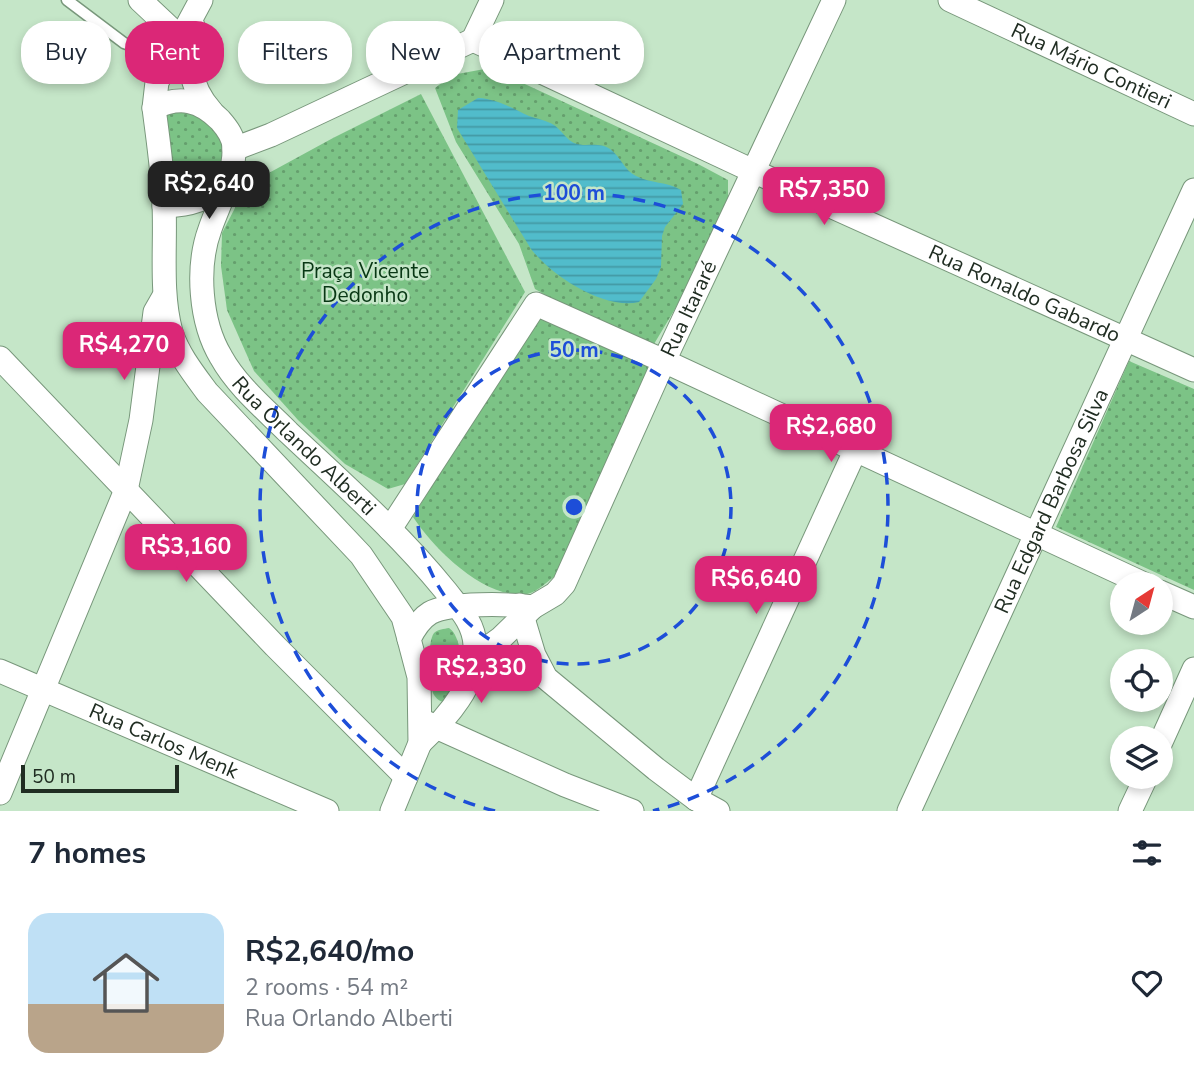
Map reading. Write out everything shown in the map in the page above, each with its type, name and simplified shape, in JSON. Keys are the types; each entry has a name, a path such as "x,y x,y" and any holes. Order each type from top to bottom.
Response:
{"street":[{"path":"140,0 157,21"},
{"path":"194,84 197,93 227,127 233,138 234,149 271,135 473,40 492,0"},
{"name":"Rua Itararé","path":"475,657 501,638 524,610 545,602 564,584 664,361 834,0"},
{"name":"Rua Mário Contieri","path":"950,0 1194,114"},
{"name":"Rua Ronaldo Gabardo","path":"473,40 753,171 1194,370"},
{"name":"Rua Orlando Alberti","path":"158,84 154,108 164,206 166,295 172,335 186,363 206,392 361,555 403,617 417,664 428,723 406,777"},
{"path":"154,108 165,102 186,100 211,111"},
{"name":"Rua Orlando Alberti","path":"234,149 229,179 204,244 202,262 206,313 219,355 246,390 416,555 471,627 476,647 475,657"},
{"path":"164,206 200,201 218,190 229,179"},
{"name":"Rua Edgard Barbosa Silva","path":"909,811 1194,190"},
{"path":"0,793 126,490 141,421 155,312 166,295"},
{"path":"390,529 536,304 1117,572"},
{"path":"0,358 275,646 406,777 392,811"},
{"path":"696,799 855,451"},
{"path":"1173,598 1194,607"},
{"path":"410,639 415,627 430,613 441,609 457,607 524,610 534,655 546,678 696,799 718,811"},
{"path":"475,657 460,698 428,723 565,785 632,811"},
{"path":"1168,726 1194,670"},
{"name":"Rua Carlos Menk","path":"0,671 327,811"},
{"path":"1130,811 1140,789"}],"lane":[{"path":"67,0 125,43"}],"green space":[{"path":"479,70 479,84 525,84 728,180 728,211 654,344 570,309 535,289 519,244 456,142 435,88 440,84 465,84 465,73"},
{"name":"Praça Vicente Dedonho","path":"421,94 525,292 405,484 388,489 345,464 298,420 254,371 227,310 221,266 222,233 236,206 256,180"},
{"path":"166,108 186,108 221,129 226,160 201,194 174,195"},
{"path":"536,314 651,367 555,576 531,593 511,594 494,589 462,570 434,543 413,517"},
{"path":"1129,361 1194,389 1194,590 1173,580 1173,572 1155,572 1056,527"},
{"path":"449,628 459,645 462,670 460,683 449,703 440,701 434,695 430,645 434,633"}],"water":[{"path":"478,98 498,102 551,123 574,143 606,147 636,176 681,190 683,204 665,227 662,236 661,267 656,279 639,302 610,301 580,289 552,270 531,249 457,128 458,110"}]}
